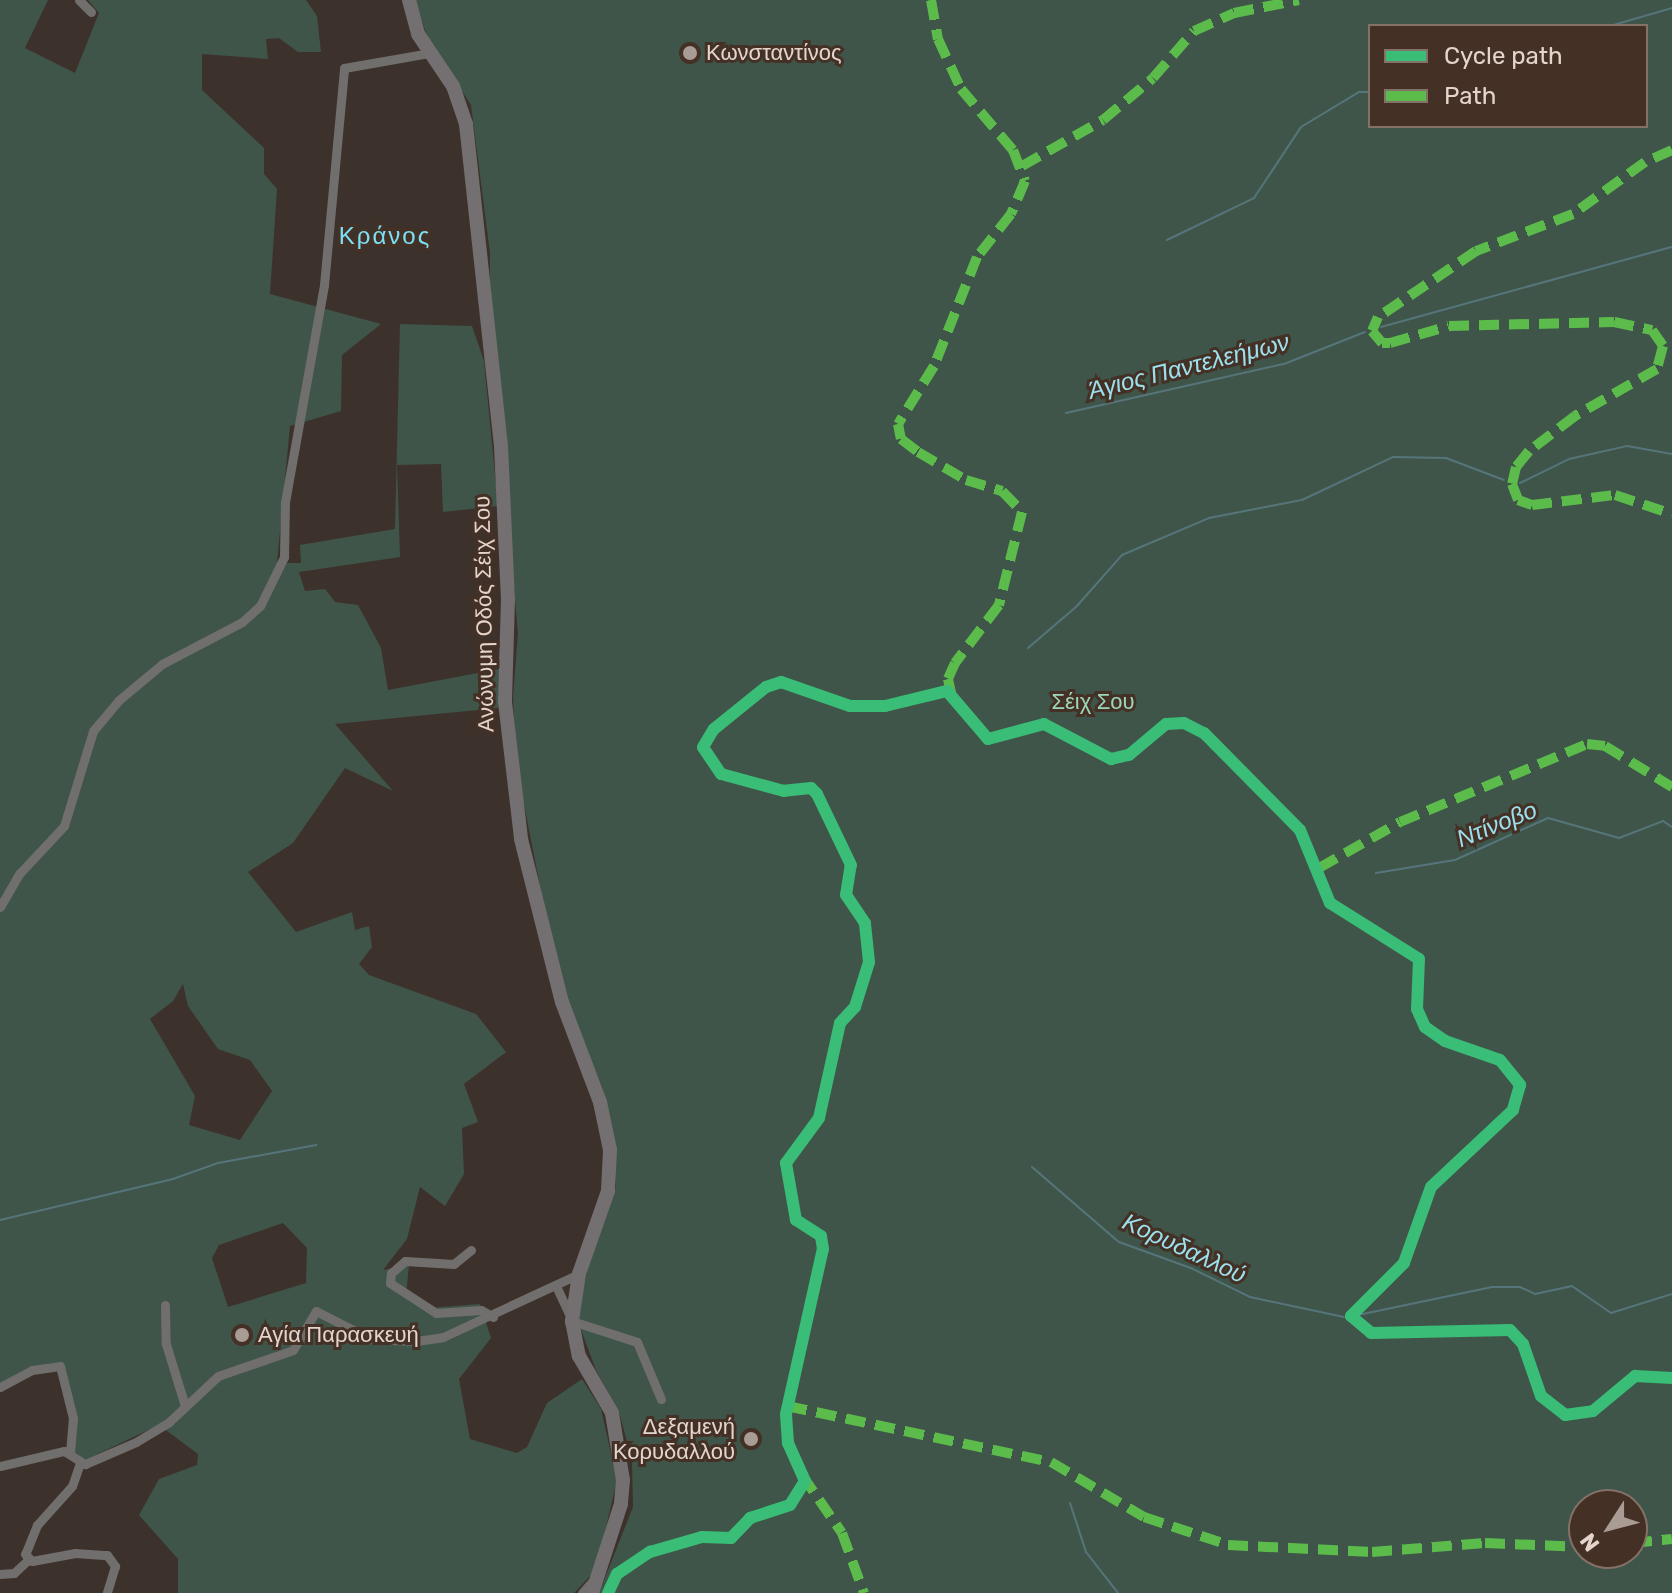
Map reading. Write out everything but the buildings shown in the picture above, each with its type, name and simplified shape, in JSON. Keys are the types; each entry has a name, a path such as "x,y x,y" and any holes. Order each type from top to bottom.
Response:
{"street":[{"path":"79,0 91,12"},
{"name":"Ανώνυμη Οδός Σέιχ Σου","path":"409,0 418,34 453,86 466,124 501,446 508,599 505,702 526,872 562,1002 609,1137 608,1191 579,1274 572,1321 579,1356 612,1413 622,1462 621,1504 592,1593"},
{"path":"0,907 20,873 64,826 93,731 119,700 162,664 242,622 260,606 284,557 285,502 324,285 344,68 429,53"},
{"path":"471,1250 454,1264 405,1261 391,1273 390,1283 436,1313 481,1310 493,1317"},
{"path":"28,1560 25,1553 31,1535 72,1486 80,1463 143,1439 218,1376 293,1350 316,1311 353,1332 390,1343 443,1337 493,1317 579,1274"},
{"path":"556,1286 572,1321 632,1337 661,1399"},
{"path":"165,1305 166,1344 185,1406"},
{"path":"0,1387 32,1370 60,1366 73,1418 70,1454"},
{"path":"0,1466 44,1453 70,1454 80,1463"},
{"path":"0,1574 14,1573 28,1560 103,1553 115,1566 107,1593"},
{"path":"582,1593 599,1574"}],"green space":[{"path":"0,0 48,0 25,48 75,73 99,13 88,0 306,0 317,16 321,52 298,52 279,38 266,39 268,59 202,54 202,90 264,148 264,174 277,189 270,294 381,324 342,355 341,411 290,426 277,563 301,563 300,545 395,529 400,324 472,326 484,361 498,506 443,512 441,464 397,465 400,557 299,572 305,591 325,589 335,602 358,605 381,648 388,690 499,669 498,708 335,724 393,791 345,768 293,843 248,872 296,932 352,912 355,930 369,926 372,947 359,964 369,975 476,1014 506,1052 464,1084 478,1122 462,1128 464,1174 445,1206 420,1187 407,1239 383,1270 409,1265 406,1295 429,1308 480,1304 491,1338 459,1379 470,1439 517,1453 527,1447 547,1403 582,1379 601,1409 617,1480 596,1570 574,1593 178,1593 178,1559 139,1515 159,1479 197,1465 198,1454 159,1425 87,1459 68,1456 69,1411 59,1371 31,1373 0,1390","holes":["183,984 188,1006 218,1049 250,1060 272,1091 240,1140 189,1125 195,1096 150,1019 173,1001","283,1223 307,1248 306,1283 228,1307 212,1258 219,1245"]},
{"name":"Σέιχ Σου","path":"415,0 1672,0 1672,1593 599,1593 633,1507 632,1460 619,1412 596,1370 577,1319 588,1267 616,1187 614,1140 602,1087 561,994 516,763 513,697 518,633 490,321 490,253 471,105 428,39"}],"waterway":[{"name":"Άγιος Παντελεήμων","path":"1617,24 1672,8"},
{"name":"Άγιος Παντελεήμων","path":"1167,240 1254,198 1301,127 1359,92 1368,92"},
{"name":"Άγιος Παντελεήμων","path":"1381,327 1672,247"},
{"name":"Άγιος Παντελεήμων","path":"1066,413 1284,364 1365,332"},
{"name":"Άγιος Παντελεήμων","path":"1520,483 1569,459 1627,446 1672,454"},
{"name":"Άγιος Παντελεήμων","path":"1028,648 1076,607 1122,555 1209,518 1302,500 1393,457 1446,458 1504,480"},
{"name":"Ντίνοβο","path":"1376,873 1455,860 1548,818 1619,838 1663,821 1672,827"},
{"path":"0,1220 173,1179 218,1163 316,1145"},
{"name":"Κορυδαλλού","path":"1032,1167 1119,1242 1191,1268 1250,1297 1344,1317"},
{"name":"Κορυδαλλού","path":"1358,1315 1492,1287 1520,1287 1535,1294 1572,1286 1611,1313 1672,1294"},
{"path":"1070,1503 1086,1552 1118,1593"}],"marked path":[{"path":"931,0 938,39 961,89 1013,150 1025,181 1011,214 977,257 934,366 898,424 901,439 918,452 966,480 1002,491 1022,512 999,605 955,663 948,679 952,698"},
{"path":"1022,166 1103,120 1153,78 1194,31 1234,13 1299,0"},
{"path":"1672,150 1645,162 1573,214 1476,251 1378,317 1372,331 1382,343 1390,343 1449,326 1614,322 1652,330 1663,346 1657,369 1575,416 1529,451 1516,467 1512,484 1518,500 1532,505 1615,495 1672,514"},
{"path":"1319,868 1400,822 1587,744 1605,746 1672,787"},
{"path":"787,1406 1051,1462 1144,1517 1228,1545 1372,1552 1485,1543 1568,1546"},
{"path":"802,1475 842,1533 864,1593"},
{"path":"1648,1541 1672,1539"}],"cycle path":[{"path":"608,1593 617,1574 650,1552 702,1537 731,1538 750,1518 790,1505 805,1481 788,1443 786,1414 823,1249 821,1236 796,1220 786,1163 819,1118 840,1023 855,1007 869,962 865,923 846,895 851,865 817,794 811,788 784,791 721,774 703,747 714,729 766,687 781,682 850,706 885,706 947,691 988,739 1044,724 1111,759 1129,755 1166,724 1184,723 1204,733 1300,830 1330,903 1419,959 1417,1009 1425,1027 1445,1041 1500,1060 1520,1085 1513,1110 1431,1187 1404,1263 1351,1316 1371,1333 1510,1330 1523,1344 1541,1396 1565,1415 1593,1411 1635,1376 1672,1378"}],"place":[{"name":"Κωνσταντίνος","path":"690,53"},
{"name":"Αγία Παρασκευή","path":"242,1335"},
{"name":"Δεξαμενή Κορυδαλλού","path":"751,1439"}],"district":[{"name":"Κράνος","path":"385,237"}]}
